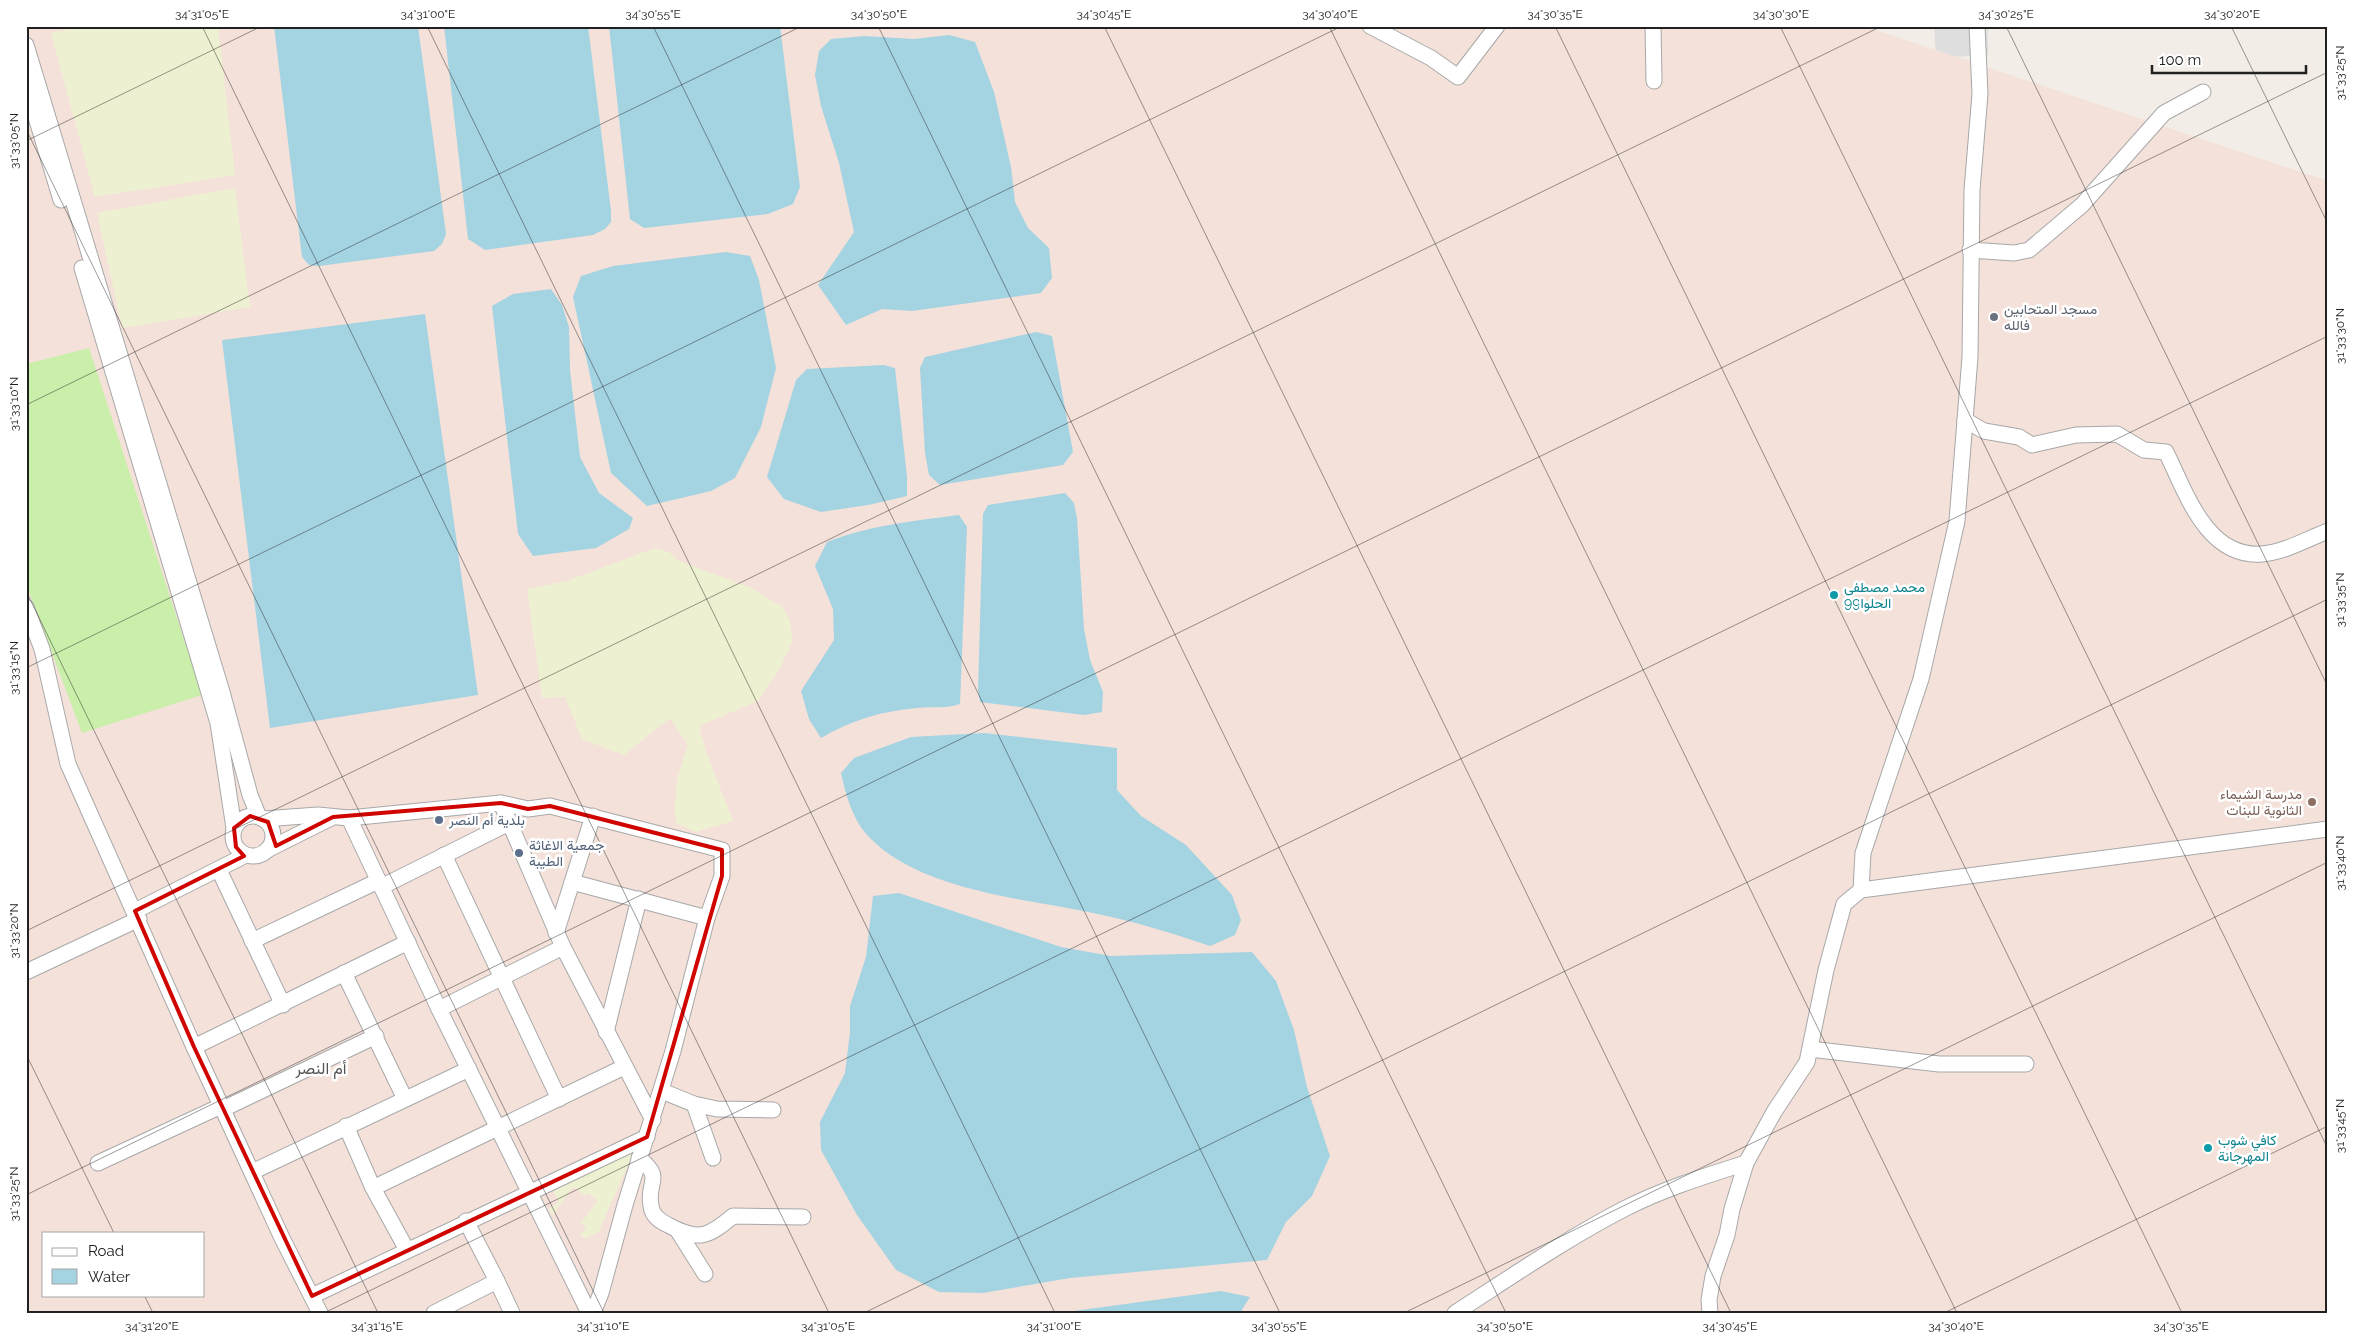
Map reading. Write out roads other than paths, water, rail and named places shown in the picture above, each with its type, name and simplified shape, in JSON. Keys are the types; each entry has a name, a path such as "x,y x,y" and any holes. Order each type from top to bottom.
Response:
{"street":[{"path":"1370,26 1431,58 1458,77 1497,26"},
{"path":"1652,26 1654,81"},
{"path":"1860,890 1863,853 1921,679 1958,520 1970,357 1970,250 1980,94 1977,26"},
{"path":"26,45 222,692 250,795 261,818 271,828 273,834 273,840 267,850"},
{"path":"26,84 218,722 236,847 246,855 257,856 333,817"},
{"path":"1970,250 2014,253 2029,250 2082,205 2164,113 2203,92"},
{"path":"1965,420 1984,431 2019,437 2032,445 2076,435 2117,434 2144,450 2166,452 2190,503 2207,527 2224,545 2246,553 2263,554 2283,549 2328,531"},
{"path":"26,607 42,650 68,764 137,915 194,1047 320,1313"},
{"path":"234,828 243,818 250,816 261,818 318,815 348,818 501,803 528,809 550,806 722,850 722,876 707,918 662,1091 639,1158 601,1293 593,1313"},
{"path":"501,803 556,933 653,1120"},
{"path":"556,933 593,816"},
{"path":"348,818 439,1009 589,1313"},
{"path":"252,941 444,855 509,823"},
{"path":"1710,1313 1709,1300 1713,1276 1727,1235 1732,1209 1746,1163 1774,1112 1807,1062 1826,970 1844,904 1860,890 1989,875 2135,853 2328,829"},
{"path":"26,972 137,915 246,855"},
{"path":"444,855 503,977 559,1100"},
{"path":"219,870 283,1005"},
{"path":"572,882 707,918"},
{"path":"606,1032 639,900"},
{"path":"194,1047 408,942"},
{"path":"439,1009 563,947"},
{"path":"344,973 405,1099"},
{"path":"98,1163 376,1036"},
{"path":"1810,1049 1939,1064 2026,1064"},
{"path":"374,1188 624,1067"},
{"path":"252,1172 469,1069"},
{"path":"662,1091 694,1104 717,1109 773,1110"},
{"path":"694,1104 713,1158"},
{"path":"346,1126 374,1188 407,1250"},
{"path":"312,1296 529,1191 647,1137"},
{"path":"639,1158 654,1174 650,1198 653,1213 661,1222 678,1231 696,1237 714,1232 733,1216 803,1216"},
{"path":"1455,1313 1562,1245 1625,1209 1694,1180 1746,1163"},
{"path":"466,1221 512,1313"},
{"path":"678,1231 705,1274"},
{"path":"434,1313 497,1282"}],"water":[{"path":"274,26 418,26 446,234 442,244 434,251 319,266 309,265 302,257"},
{"path":"444,26 588,26 611,211 611,222 605,229 593,235 485,250 468,239"},
{"path":"609,26 780,26 800,187 793,204 768,214 644,228 630,219"},
{"path":"949,35 975,42 994,92 1011,167 1015,202 1028,228 1049,248 1052,278 1041,293 912,311 882,309 846,325 818,285 854,232 839,163 821,106 815,75 819,51 831,39 864,36 914,39"},
{"path":"726,252 750,256 759,280 776,368 761,427 735,478 711,491 647,506 611,473 573,297 581,276 613,266"},
{"path":"551,289 562,305 569,327 570,370 580,457 599,493 633,518 629,529 596,548 533,556 518,534 492,306 513,294"},
{"path":"425,314 478,695 270,728 222,340"},
{"path":"1036,332 1052,336 1073,452 1063,465 940,485 929,475 925,453 920,368 925,357"},
{"path":"884,365 895,368 907,477 907,496 868,505 821,512 784,499 767,477 796,380 807,369"},
{"path":"1065,493 1074,503 1077,518 1084,629 1090,660 1103,692 1102,712 1084,715 980,702 978,691 983,514 988,505"},
{"path":"959,515 967,527 960,704 904,709 879,714 855,721 821,738 809,719 801,691 834,640 833,609 815,566 827,542 859,531"},
{"path":"984,733 1117,748 1117,790 1141,816 1186,845 1232,895 1241,920 1235,935 1210,946 1123,920 975,890 916,870 891,856 870,838 859,824 851,808 841,773 854,758 911,737"},
{"path":"899,893 1061,947 1111,956 1252,952 1276,981 1294,1030 1307,1087 1330,1156 1312,1196 1286,1222 1267,1260 1070,1278 983,1293 939,1292 896,1270 857,1215 821,1150 820,1122 845,1073 850,1032 850,1006 866,957 873,896"},
{"path":"1221,1291 1250,1297 1240,1313 1059,1313"}],"place":[{"name":"مسجد المتحابين فالله","path":"1994,317"},
{"name":"محمد مصطفى الحلوا99","path":"1834,595"},
{"name":"مدرسة الشيماء الثانوية للبنات","path":"2312,802"},
{"name":"بلدية أم النصر","path":"439,820"},
{"name":"جمعية الاغاثة الطيبة","path":"519,853"},
{"name":"كافي شوب المهرجانة","path":"2208,1148"}],"district":[{"name":"أم النصر","path":"321,1068"}]}
